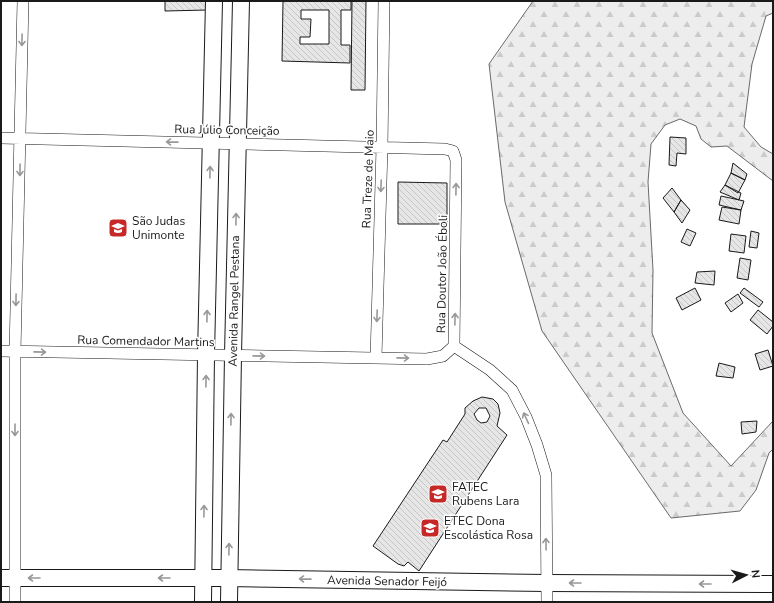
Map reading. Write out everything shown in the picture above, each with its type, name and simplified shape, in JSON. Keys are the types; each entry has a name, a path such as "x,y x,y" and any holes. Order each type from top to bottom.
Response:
{"main road":[{"path":"203,602 206,355 214,1"},
{"name":"Avenida Rangel Pestana","path":"229,602 241,1"},
{"name":"Avenida Senador Feijó","path":"8,578 229,578 547,583 773,584"}],"street":[{"path":"15,602 8,578 15,352 22,1"},
{"name":"Rua Treze de Maio","path":"376,358 382,147 384,1"},
{"name":"Rua Júlio Conceição","path":"1,138 445,148 452,152"},
{"name":"Rua Doutor João Éboli","path":"452,152 456,160 454,346 490,370 512,390 526,417 537,445 546,475 547,602"},
{"name":"Rua Comendador Martins","path":"1,351 233,356 433,358 443,356 454,346"}],"green space":[{"path":"533,1 773,1 773,13 766,16 752,64 744,127 761,147 773,154 773,181 727,146 711,147 701,139 696,126 680,119 665,125 651,144 648,182 653,270 652,333 683,413 731,466 773,421 773,449 769,453 756,490 740,511 671,518 542,331 505,202 489,64"}],"building":[{"path":"165,1 207,1 207,10 165,11"},
{"path":"283,1 351,1 351,10 341,10 341,45 350,45 350,63 282,61","holes":["301,10 329,10 329,44 300,44 300,37 310,37 311,19 301,19"]},
{"path":"352,1 366,1 365,90 351,90"},
{"path":"670,137 686,138 686,154 677,153 676,166 669,165"},
{"path":"733,163 747,174 745,180 731,173"},
{"path":"731,173 745,180 738,193 725,185"},
{"path":"398,182 447,183 447,224 398,224"},
{"path":"725,185 741,193 739,200 720,192"},
{"path":"672,188 681,200 674,212 663,198"},
{"path":"721,196 744,201 741,210 719,205"},
{"path":"681,200 690,210 682,223 674,212"},
{"path":"722,207 741,210 739,224 719,220"},
{"path":"687,229 696,233 690,246 681,242"},
{"path":"751,231 759,233 757,248 749,247"},
{"path":"731,234 746,236 744,253 729,251"},
{"path":"740,258 751,260 748,280 737,278"},
{"path":"715,271 714,285 695,283 697,272"},
{"path":"695,288 701,300 682,310 676,298"},
{"path":"744,288 763,302 759,307 740,293"},
{"path":"738,294 743,303 731,312 725,303"},
{"path":"758,310 773,322 773,326 767,334 750,320"},
{"path":"768,350 773,366 760,370 755,354"},
{"path":"719,363 735,367 733,378 716,376"},
{"name":"FATEC Rubens Lara","path":"482,397 493,399 498,404 500,413 497,426 507,435 419,571 408,562 404,566 398,564 373,546 443,440 447,442 465,414 465,408 473,401","holes":["479,408 486,408 490,416 487,422 481,423 477,420 474,414"]},
{"path":"757,421 756,432 742,434 741,422"}],"place":[{"name":"São Judas Unimonte","path":"118,228"},
{"name":"FATEC Rubens Lara","path":"438,494"},
{"name":"ETEC Dona Escolástica Rosa","path":"430,528"}]}
